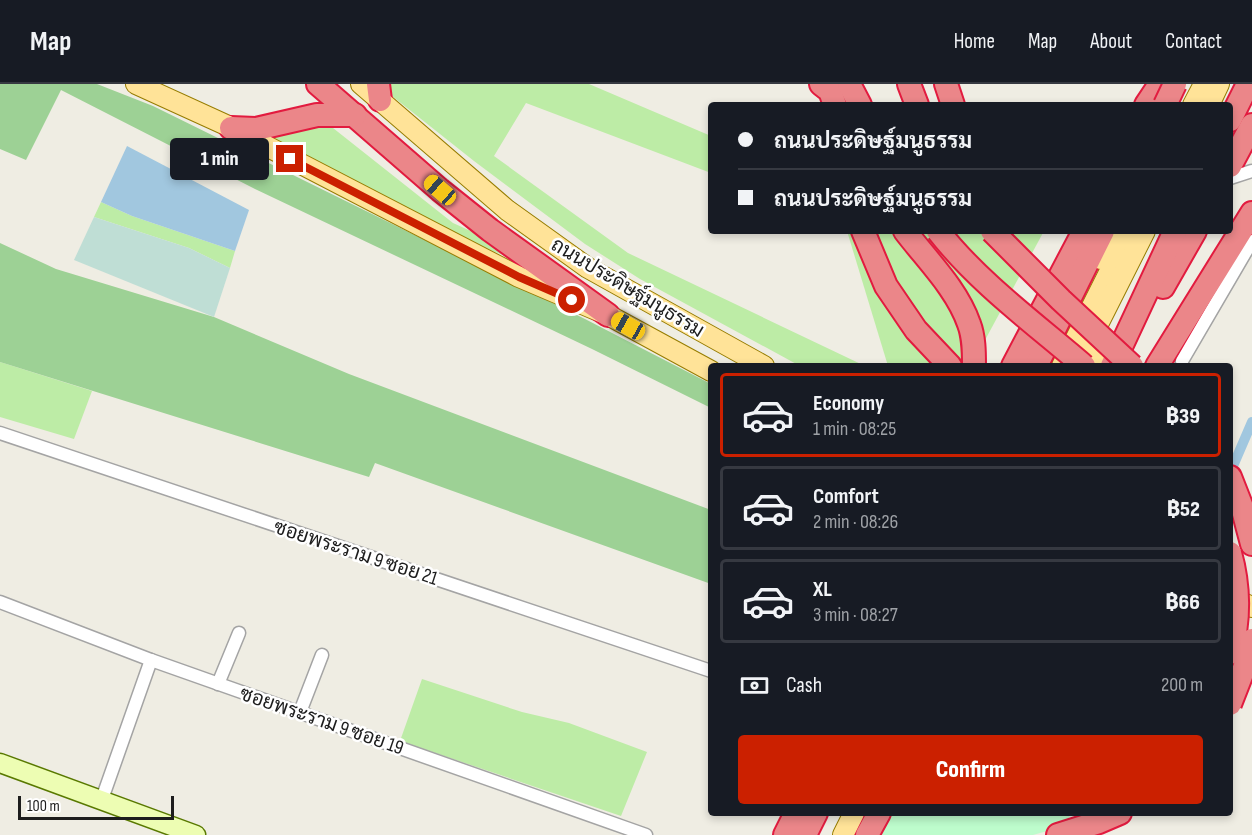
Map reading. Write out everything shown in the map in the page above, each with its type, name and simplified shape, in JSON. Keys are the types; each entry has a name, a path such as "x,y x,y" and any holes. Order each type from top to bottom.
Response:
{"highway":[{"path":"318,84 440,190 490,230 608,315"},
{"path":"813,84 816,102"},
{"path":"821,84 830,91 834,102"},
{"path":"849,84 850,102"},
{"path":"849,84 858,102"},
{"path":"909,84 916,102"},
{"path":"946,84 952,102"},
{"path":"1148,102 1160,84"},
{"path":"1166,102 1175,84"},
{"path":"1162,102 1180,84"},
{"path":"1233,114 1248,84"},
{"path":"231,128 256,129 317,115 355,115"},
{"path":"1233,160 1252,125"},
{"path":"1159,363 1252,213"},
{"path":"864,234 886,286 916,330 947,363"},
{"path":"907,234 960,303 970,325 974,363"},
{"path":"941,234 965,262 987,282 1095,363 1123,345 1154,302 1192,234"},
{"path":"995,234 1129,363"},
{"path":"1015,363 1082,234"},
{"path":"1037,363 1102,234"},
{"path":"1123,345 1174,234"},
{"path":"1233,485 1252,544"},
{"path":"1233,564 1238,612 1233,638"},
{"path":"1233,696 1250,653 1252,641"},
{"path":"785,835 794,816"},
{"path":"805,835 814,816"},
{"path":"867,835 877,816"},
{"path":"1058,835 1113,816"}],"main road":[{"name":"ถนนประดิษฐ์มนูธรรม","path":"136,84 231,128 519,277 608,315 708,369"},
{"name":"ถนนประดิษฐ์มนูธรรม","path":"361,84 379,92 507,210 588,268 759,363"},
{"path":"1178,102 1187,84"},
{"path":"1195,102 1204,84"},
{"path":"1210,102 1219,84"},
{"path":"1221,102 1230,84"},
{"path":"1049,363 1113,234"},
{"path":"1064,363 1128,234"},
{"path":"1079,363 1143,234"},
{"path":"1095,363 1156,234"},
{"path":"670,348 679,343 683,333 683,321"},
{"path":"1233,598 1252,607"},
{"path":"1233,633 1252,641"},
{"path":"813,835 822,816"},
{"path":"830,835 840,816"},
{"path":"843,835 852,816"},
{"path":"855,835 865,816"}],"street":[{"path":"1233,177 1252,171"},
{"path":"1182,361 1252,241"},
{"name":"ซอยพระราม 9 ซอย 21","path":"0,433 708,670"},
{"name":"ซอยพระราม 9 ซอย 19","path":"0,602 151,660 646,835"},
{"path":"218,684 238,633"},
{"path":"300,712 322,655"},
{"path":"102,799 151,660"},
{"path":"0,763 195,835"},
{"path":"780,835 789,816"}],"green space":[{"path":"0,84 97,84 153,106 585,319 708,382 708,407 255,189 61,90 26,160 0,149"},
{"path":"385,84 589,84 708,135 708,172 526,103 494,156 628,253 859,363 794,363 640,279 585,244 387,92"},
{"path":"316,121 333,128 453,223 484,237 517,260 495,252 262,138"},
{"path":"101,202 132,216 235,251 230,268 189,248 94,217"},
{"path":"848,234 1042,234 973,363 887,363"},
{"path":"0,243 56,269 214,317 349,374 708,509 708,583 375,463 369,477 0,362"},
{"path":"0,362 92,391 74,439 0,417"},
{"path":"422,679 522,712 569,723 647,752 621,816 400,741"},
{"path":"880,816 1070,816 1065,826 1033,835 871,835"}],"shaded area":[{"path":"127,146 249,210 235,251 132,216 101,202"},
{"path":"94,217 189,248 230,268 214,317 74,260"}],"waterway":[{"path":"1233,466 1252,422"}],"route":[{"path":"290,159 519,277 572,300"}]}
